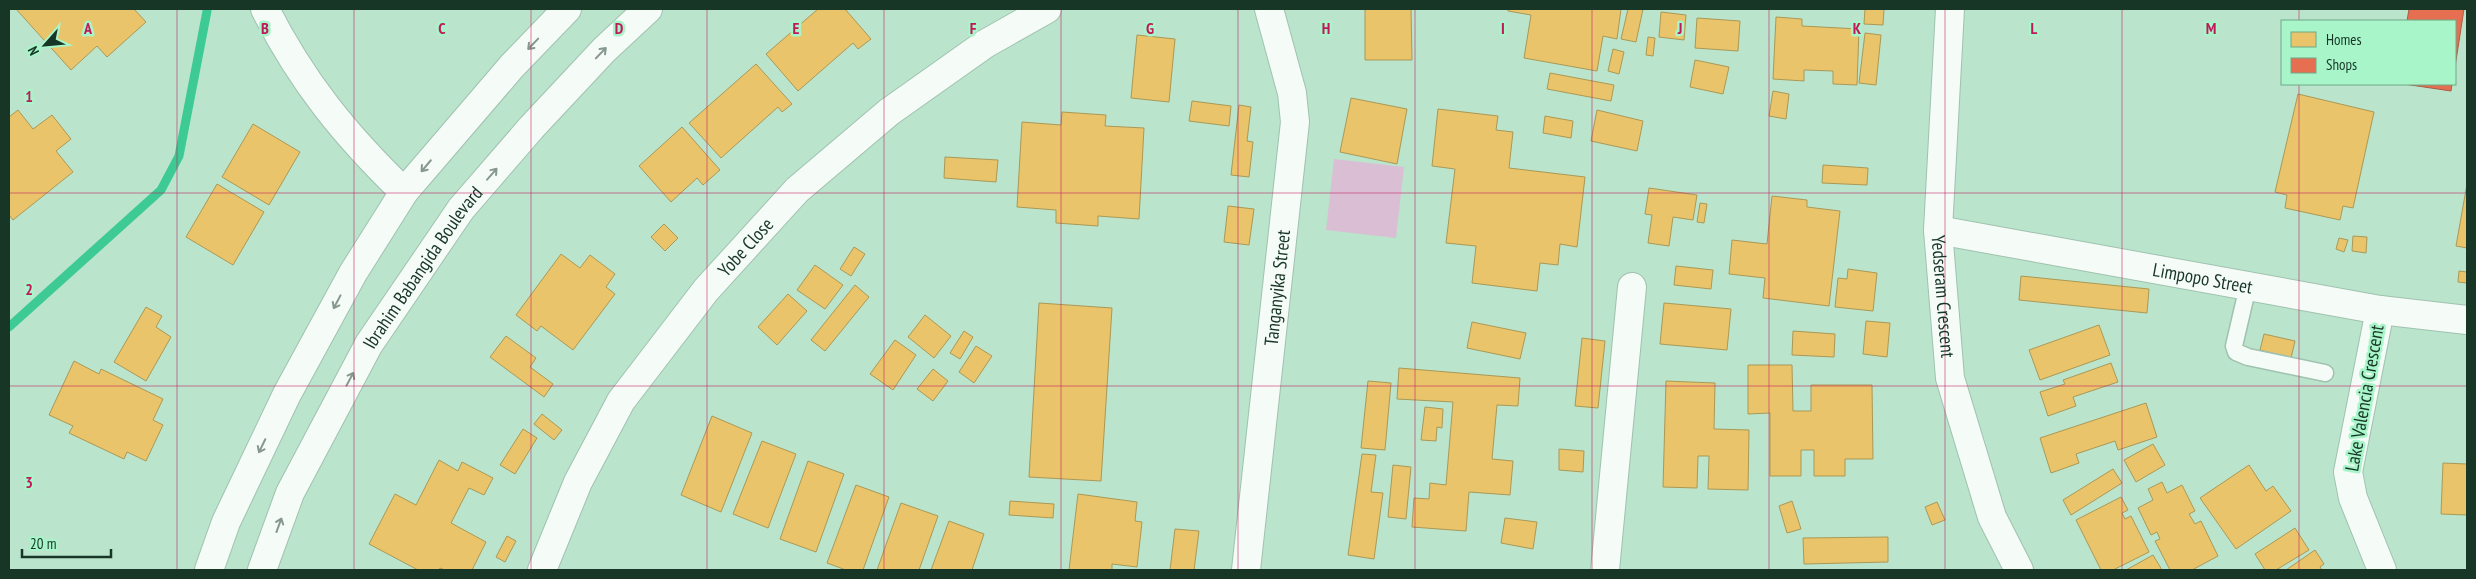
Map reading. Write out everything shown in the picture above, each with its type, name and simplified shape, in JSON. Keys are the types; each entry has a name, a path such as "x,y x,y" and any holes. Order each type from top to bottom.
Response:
{"street":[{"path":"265,9 286,50 335,119 363,152 404,192"},
{"path":"209,570 226,522 287,394 353,273 404,192 512,66 567,9"},
{"name":"Ibrahim Babangida Boulevard","path":"262,570 290,493 369,344 456,217 530,128 604,50 648,9"},
{"name":"Yobe Close","path":"542,570 578,482 621,401 719,276 797,190 889,112 985,44 1047,9"},
{"name":"Tanganyika Street","path":"1246,570 1295,122 1292,93 1269,9"},
{"name":"Yedseram Crescent","path":"1950,9 1938,230 1950,378 1992,517 2019,570"},
{"name":"Limpopo Street","path":"1938,230 2380,310 2467,320"},
{"path":"1605,570 1632,287"},
{"name":"Lake Valencia Crescent","path":"2380,310 2348,472 2353,498 2382,570"}],"lane":[{"path":"2248,286 2234,346 2236,352 2248,357 2325,373"}],"shaded area":[{"path":"1334,159 1404,167 1396,238 1326,230"}],"building: Homes":[{"path":"16,9 134,9 146,22 107,57 97,46 71,70"},
{"path":"818,9 845,9 871,39 858,49 853,43 798,91 766,54"},
{"path":"1365,9 1411,9 1412,60 1365,60"},
{"path":"1508,9 1621,9 1617,39 1603,36 1597,71 1524,58 1531,15 1508,11"},
{"path":"1628,9 1643,9 1636,42 1621,39"},
{"path":"1865,9 1884,9 1883,25 1864,24"},
{"path":"1661,12 1686,15 1684,40 1659,37"},
{"path":"1776,17 1802,19 1802,26 1859,29 1857,85 1833,84 1833,71 1804,70 1804,81 1773,79"},
{"path":"1697,18 1740,21 1738,51 1695,48"},
{"path":"1865,33 1881,35 1876,85 1859,83"},
{"path":"1137,35 1175,39 1169,102 1131,98"},
{"path":"1648,37 1655,38 1653,56 1646,55"},
{"path":"1613,49 1624,52 1619,74 1608,71"},
{"path":"1695,60 1729,67 1723,94 1690,87"},
{"path":"756,64 792,104 782,112 778,107 721,158 689,123"},
{"path":"1550,73 1614,85 1611,101 1547,89"},
{"path":"1773,91 1789,94 1786,119 1769,116"},
{"path":"2298,94 2374,112 2353,208 2343,206 2340,220 2285,208 2287,195 2275,192"},
{"path":"1351,98 1407,109 1397,164 1340,152"},
{"path":"1192,101 1231,106 1229,126 1189,121"},
{"path":"1239,105 1251,107 1247,141 1253,142 1249,177 1231,175"},
{"path":"1438,109 1498,116 1496,130 1513,132 1509,168 1585,177 1577,247 1560,244 1558,265 1540,263 1537,291 1472,283 1476,246 1446,243 1455,169 1432,166"},
{"path":"18,110 33,129 52,115 71,139 56,151 73,172 13,220 9,215 9,117"},
{"path":"1597,110 1643,121 1637,151 1591,141"},
{"path":"1062,112 1106,115 1105,126 1144,128 1139,219 1098,216 1098,226 1056,223 1056,210 1017,207 1022,122 1061,125"},
{"path":"1545,116 1573,121 1571,138 1543,133"},
{"path":"253,124 300,152 269,205 222,177"},
{"path":"682,127 720,170 703,185 697,178 671,202 639,166"},
{"path":"945,157 998,160 996,182 944,178"},
{"path":"1823,165 1868,168 1867,185 1822,183"},
{"path":"217,184 264,212 233,265 186,237"},
{"path":"2467,184 2467,248 2456,246"},
{"path":"1649,188 1697,195 1693,220 1673,217 1669,246 1648,243 1652,215 1645,214"},
{"path":"1772,196 1807,200 1807,207 1840,211 1829,306 1763,298 1765,278 1729,274 1732,240 1767,244"},
{"path":"1700,203 1707,204 1704,223 1697,222"},
{"path":"1228,206 1254,209 1249,245 1224,242"},
{"path":"664,224 678,238 665,251 651,237"},
{"path":"2353,236 2367,237 2366,253 2352,251"},
{"path":"2339,238 2348,240 2344,252 2336,249"},
{"path":"854,247 865,254 851,276 840,269"},
{"path":"561,254 580,268 590,255 615,274 606,287 615,294 573,350 541,326 537,331 516,315"},
{"path":"815,265 843,285 825,309 797,290"},
{"path":"1676,266 1713,270 1711,289 1674,285"},
{"path":"1848,269 1877,273 1873,311 1835,307 1838,278 1847,279"},
{"path":"2459,271 2467,272 2467,283 2458,282"},
{"path":"2021,276 2149,289 2147,313 2019,300"},
{"path":"855,285 869,297 825,351 811,340"},
{"path":"788,294 807,311 777,345 758,327"},
{"path":"1039,303 1112,308 1101,481 1029,477"},
{"path":"1664,303 1731,309 1727,350 1660,344"},
{"path":"146,307 162,316 156,327 171,337 146,381 114,362"},
{"path":"925,315 951,336 934,358 908,337"},
{"path":"1866,321 1890,323 1887,357 1863,354"},
{"path":"1472,322 1526,333 1520,359 1467,348"},
{"path":"2099,325 2110,355 2040,380 2029,350"},
{"path":"964,331 973,337 960,359 950,353"},
{"path":"1793,331 1835,334 1834,357 1792,355"},
{"path":"2264,334 2295,341 2291,358 2260,350"},
{"path":"506,336 536,358 530,367 553,384 544,397 490,357"},
{"path":"1582,338 1605,341 1598,408 1575,406"},
{"path":"895,340 916,355 893,390 870,374"},
{"path":"976,346 992,356 974,383 959,372"},
{"path":"74,361 99,374 101,369 163,399 153,420 163,425 146,461 127,452 124,459 69,433 73,426 49,415"},
{"path":"2111,363 2118,382 2073,397 2076,406 2048,416 2040,392 2065,384 2063,380"},
{"path":"1748,365 1792,365 1793,411 1811,411 1811,385 1872,385 1873,459 1845,459 1845,476 1814,476 1814,450 1801,450 1801,476 1770,476 1770,413 1748,414"},
{"path":"1399,368 1520,378 1518,406 1497,405 1492,459 1513,461 1510,495 1469,492 1466,531 1412,527 1414,498 1429,499 1430,483 1446,485 1453,402 1397,399"},
{"path":"933,369 948,381 933,401 917,389"},
{"path":"1368,381 1391,383 1385,450 1361,448"},
{"path":"1666,381 1715,383 1714,429 1749,430 1748,490 1708,489 1709,456 1698,456 1697,488 1663,487"},
{"path":"2146,403 2157,437 2118,450 2115,441 2076,454 2079,463 2051,473 2040,438"},
{"path":"1425,407 1443,409 1442,428 1437,427 1436,441 1421,440"},
{"path":"542,414 562,430 554,440 534,424"},
{"path":"712,416 752,433 721,512 681,495"},
{"path":"523,429 537,438 515,474 500,465"},
{"path":"762,441 796,454 768,528 733,514"},
{"path":"2153,444 2165,465 2136,482 2124,460"},
{"path":"1559,449 1584,451 1583,472 1559,470"},
{"path":"1362,454 1376,455 1371,492 1383,493 1374,559 1348,555"},
{"path":"439,460 458,471 462,462 493,478 484,495 469,488 451,523 486,542 472,570 445,570 440,568 439,570 418,570 369,544 395,494 416,505"},
{"path":"808,461 844,474 816,552 780,539"},
{"path":"2443,463 2467,464 2467,515 2441,514"},
{"path":"1393,465 1411,467 1406,519 1388,517"},
{"path":"2249,465 2266,491 2273,486 2291,511 2236,549 2200,498"},
{"path":"2113,469 2122,483 2071,515 2063,500"},
{"path":"2162,482 2167,493 2182,485 2195,511 2189,514 2195,524 2201,521 2218,556 2192,570 2170,570 2155,541 2160,539 2157,532 2151,535 2138,508 2153,500 2148,489"},
{"path":"856,485 889,497 863,570 846,570 827,563"},
{"path":"1078,494 1137,502 1135,521 1142,522 1137,567 1112,564 1112,570 1069,570"},
{"path":"2121,497 2128,510 2122,513 2125,519 2131,516 2149,552 2113,570 2101,570 2076,520"},
{"path":"1010,501 1054,504 1053,518 1009,515"},
{"path":"1792,501 1801,529 1787,533 1779,506"},
{"path":"1937,502 1945,520 1932,525 1925,507"},
{"path":"901,503 938,516 919,570 877,570"},
{"path":"1505,518 1537,522 1533,549 1501,543"},
{"path":"949,521 984,534 972,570 931,570"},
{"path":"2295,528 2309,550 2276,570 2265,570 2255,554"},
{"path":"1175,529 1199,531 1194,570 1170,570"},
{"path":"507,536 516,541 505,562 496,557"},
{"path":"1888,537 1888,562 1804,564 1803,538"},
{"path":"2315,550 2324,564 2320,567 2322,570 2286,570"},
{"path":"2153,555 2162,570 2126,570"}],"building: Shops":[{"path":"2409,9 2464,9 2456,61 2456,20 2407,20"},
{"path":"2411,85 2452,85 2451,91"}],"waterway":[{"path":"9,327 161,190 179,156 207,11"}]}
